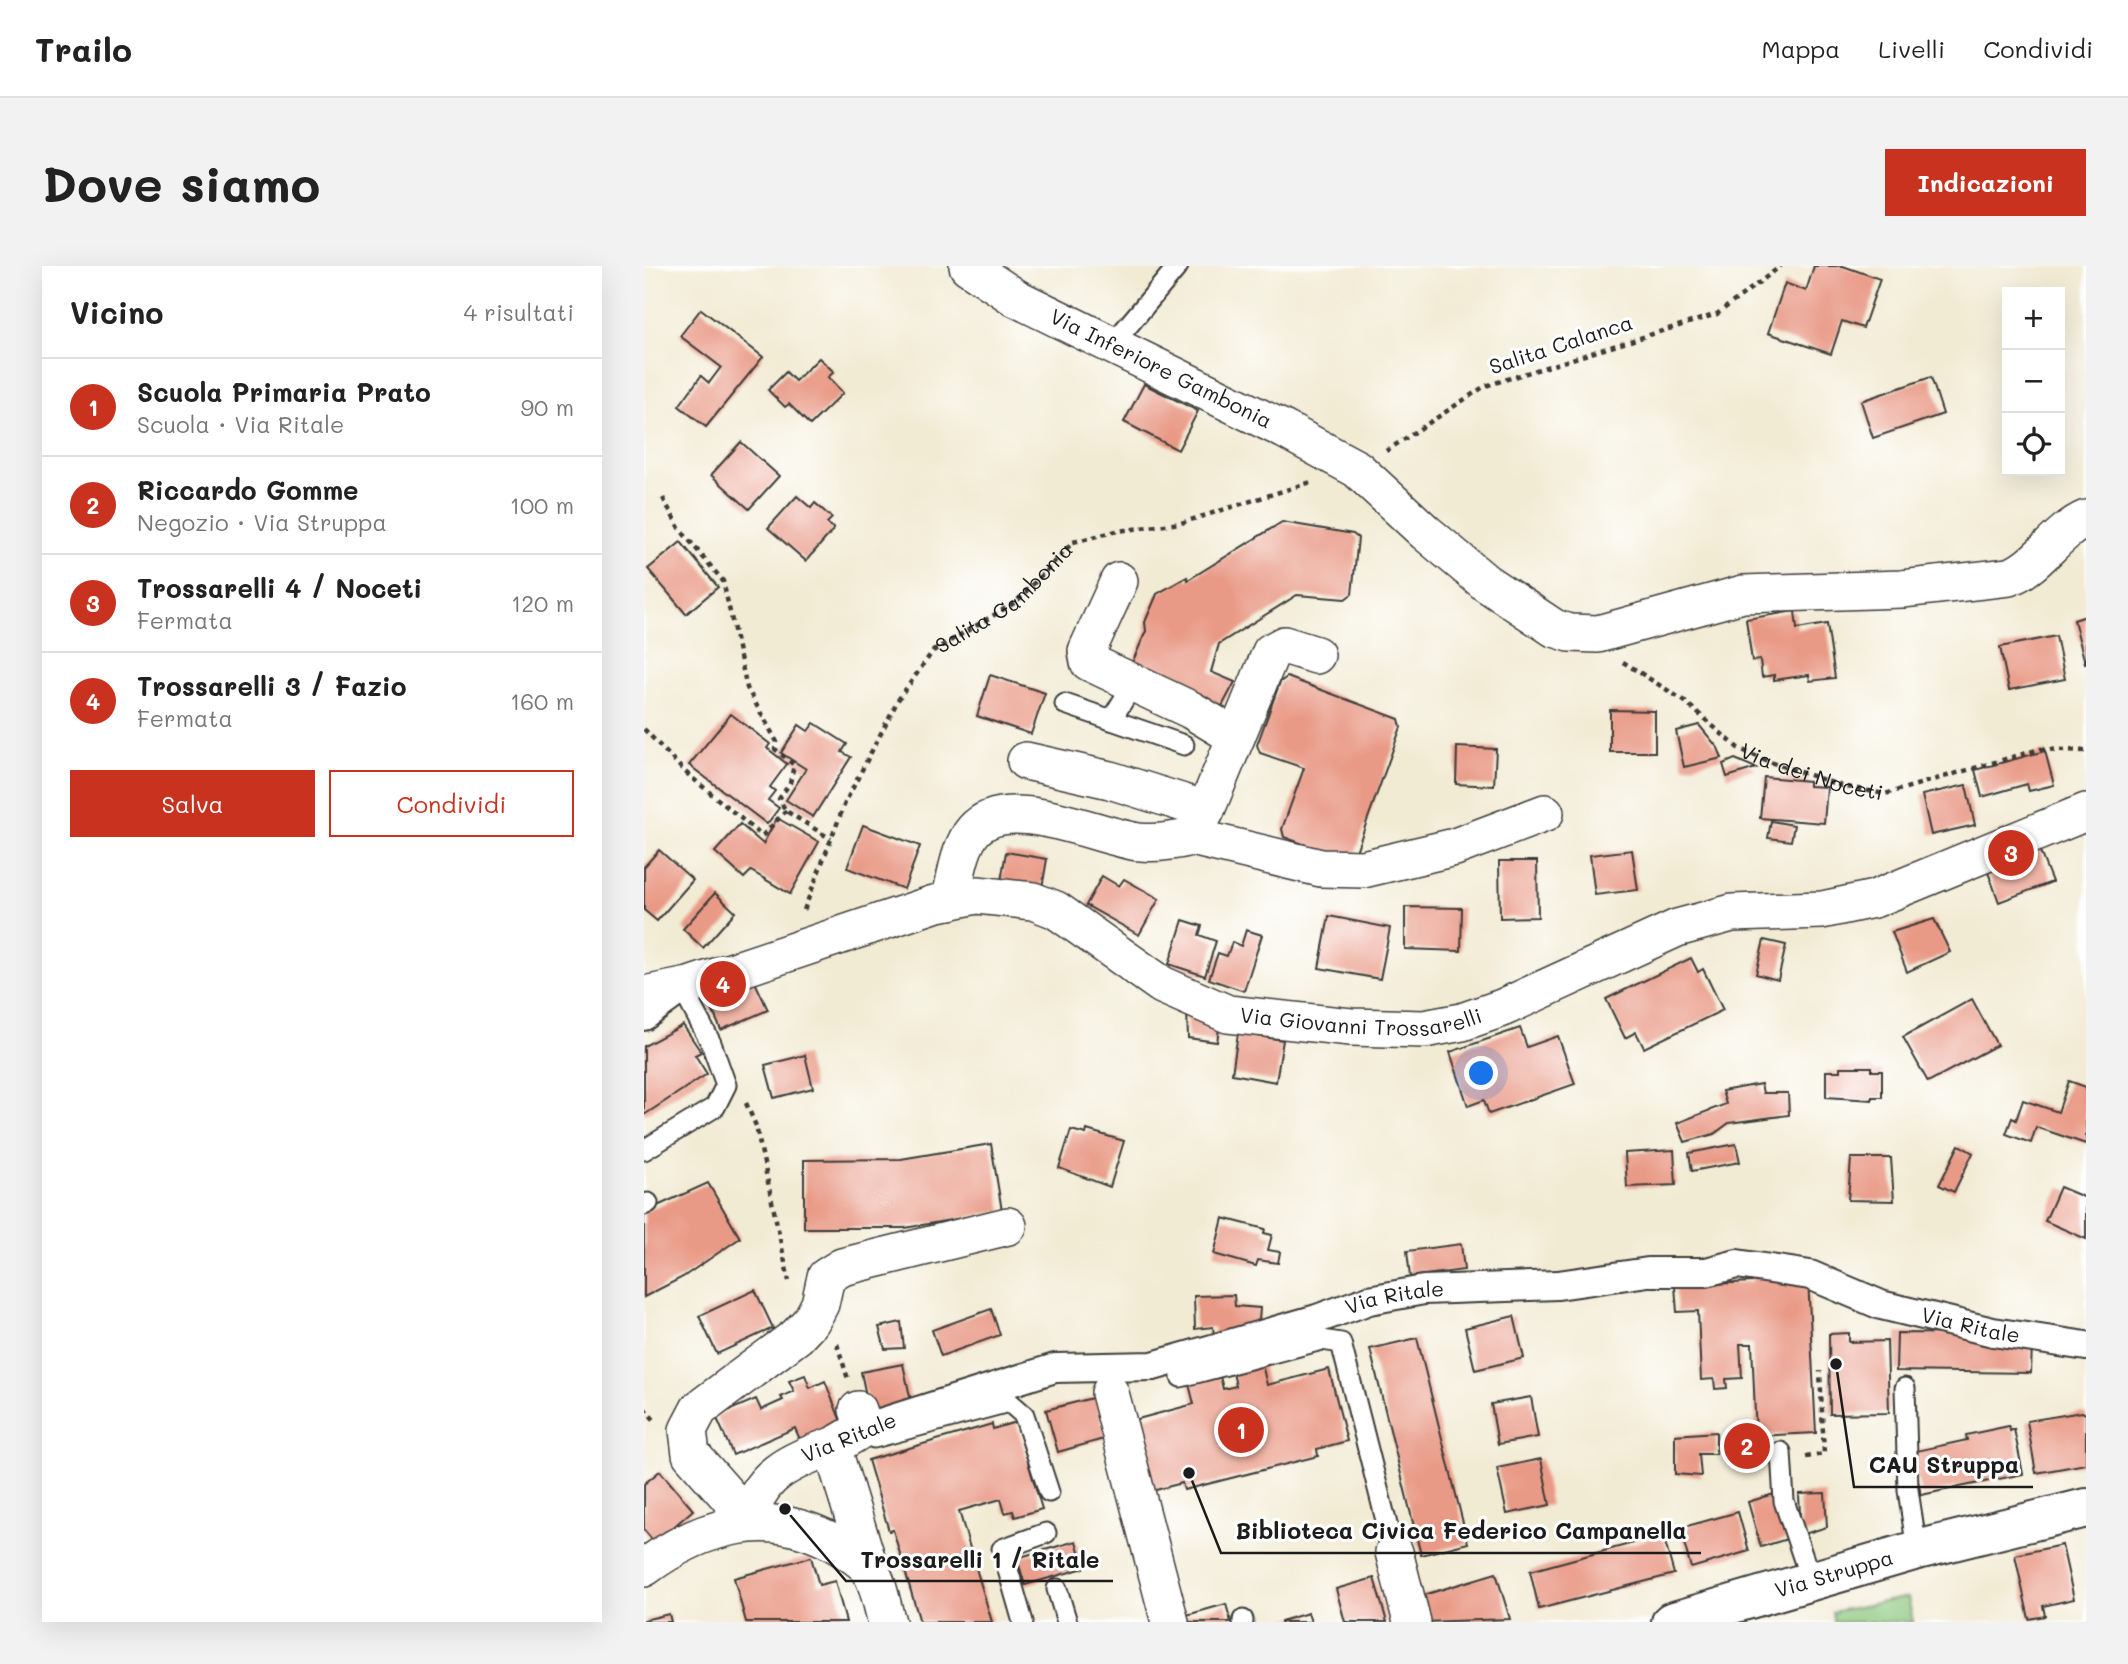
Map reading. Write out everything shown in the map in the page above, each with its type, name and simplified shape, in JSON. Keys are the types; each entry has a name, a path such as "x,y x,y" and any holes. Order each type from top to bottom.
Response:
{"street":[{"name":"Via Inferiore Gambonia","path":"968,266 992,285 1286,430 1357,469"},
{"path":"1357,469 1425,532 1486,583 1554,628 1570,645 1598,634 1743,594 1959,589 2016,575 2059,536 2086,519"},
{"path":"1119,581 1087,651 1089,662 1191,710 1236,737"},
{"path":"950,901 967,841 983,822 1021,815 1048,818 1137,842 1159,842 1199,823 1271,652 1284,645 1316,655"},
{"path":"1026,761 1111,780 1199,823 1321,868 1363,869 1455,847 1545,813"},
{"name":"Via Giovanni Trossarelli","path":"644,995 682,988 950,901 978,895 1010,897 1056,910 1162,985 1228,1014 1351,1027 1424,1029 1462,1023 1502,1008 1677,928 1732,913 1822,910 1874,898 2086,812"},
{"path":"644,1016 682,988"},
{"path":"750,1521 691,1454 688,1430 699,1409 797,1336 811,1321 820,1304 826,1277 842,1267 1008,1226"},
{"name":"Via Ritale","path":"750,1521 755,1497 772,1475 796,1459 832,1447 861,1419 1055,1368 1153,1366 1317,1319 1369,1300 1424,1290 1558,1285 1648,1272 1706,1272 1737,1264 1810,1275 1893,1308 1993,1332 2086,1346"},
{"path":"1111,1393 1170,1622"},
{"path":"832,1447 887,1622"},
{"name":"Via Struppa","path":"1671,1622 1917,1550 2086,1508"},
{"path":"644,1568 664,1553 750,1521 802,1528 825,1537 847,1550 870,1570"},
{"path":"1394,1552 1412,1622"}],"lane":[{"path":"1111,346 1178,266"},
{"path":"1111,720 1135,683"},
{"path":"1065,704 1184,745"},
{"path":"644,1150 715,1107 726,1085 711,1043 682,988"},
{"path":"1181,1377 1322,1340 1341,1343 1394,1552"},
{"name":"Via Struppa","path":"1905,1388 1908,1490 1917,1550"},
{"path":"832,1447 1009,1402 1024,1415 1049,1492"},
{"path":"1781,1457 1784,1501 1811,1581"},
{"path":"1023,1622 1002,1549 1046,1533"},
{"path":"1056,1589 1068,1622"}],"path":[{"name":"Salita Calanca","path":"1357,469 1485,386 1717,314 1781,266"},
{"name":"Salita Gambonia","path":"790,954 831,839 898,700 933,650 1016,602 1073,542 1117,531 1181,523 1251,498 1357,469"},
{"path":"663,498 679,528 723,581 747,688 777,742 775,749 794,765 790,783 779,799 786,811 831,839"},
{"name":"Via dei Noceti","path":"1620,661 1683,700 1738,748 1764,760 1842,786 1885,794 1918,787 2040,749 2086,751"},
{"path":"644,729 684,771 762,836 786,811"},
{"path":"745,1100 756,1126 795,1307 806,1313 820,1304 827,1310 861,1419"},
{"path":"1781,1457 1824,1454 1820,1371"}],"green space":[{"path":"1908,1597 1913,1622 1834,1622 1832,1612"}],"building":[{"path":"1814,266 1843,266 1880,279 1863,328 1842,321 1831,354 1768,333 1785,283 1806,291"},
{"path":"701,309 763,357 706,427 679,406 701,376 709,383 721,367 680,336"},
{"path":"819,358 834,372 828,377 843,393 810,425 789,404 785,407 768,390 786,372 795,381"},
{"path":"1931,377 1943,414 1873,438 1861,401"},
{"path":"1144,384 1198,411 1178,450 1124,422"},
{"path":"741,442 779,476 749,509 711,475"},
{"path":"797,496 811,508 815,503 832,518 827,523 834,529 806,561 768,528"},
{"path":"1282,522 1353,534 1358,538 1352,594 1345,599 1297,595 1219,644 1211,672 1235,682 1220,710 1132,663 1146,631 1145,622 1157,594 1187,577 1188,580"},
{"path":"681,542 718,587 686,614 648,569"},
{"path":"1795,611 1797,629 1827,624 1835,678 1810,681 1809,675 1774,680 1774,675 1762,677 1760,660 1752,661 1746,619"},
{"path":"2086,616 2086,663 2085,663 2074,620"},
{"path":"2056,636 2065,679 2009,690 2000,647"},
{"path":"990,675 1045,693 1031,734 977,716"},
{"path":"1287,677 1399,719 1401,727 1354,857 1347,860 1284,837 1282,829 1304,768 1260,753 1257,745 1280,682"},
{"path":"1610,710 1655,711 1655,752 1610,752"},
{"path":"731,714 770,744 767,748 787,764 770,787 775,791 768,800 779,808 767,824 689,765"},
{"path":"814,723 847,744 842,752 851,757 813,817 786,800 806,769 781,753 799,725 808,731"},
{"path":"1699,725 1718,748 1722,758 1684,767 1676,731"},
{"path":"1457,747 1496,749 1494,786 1456,784"},
{"path":"2045,751 2054,785 2029,791 2027,784 1982,797 1975,770"},
{"path":"1735,759 1756,768 1727,777 1723,764"},
{"path":"1764,777 1809,781 1809,786 1827,787 1824,823 1760,818"},
{"path":"1966,785 1975,825 1931,835 1922,795"},
{"path":"777,818 819,842 790,894 751,871 744,878 715,852 740,824 763,844"},
{"path":"1771,821 1794,825 1791,841 1768,838"},
{"path":"863,825 920,846 904,889 847,868"},
{"path":"2037,844 2052,882 1999,902 1985,864"},
{"path":"659,850 693,880 657,921 644,910 644,867"},
{"path":"1632,850 1638,890 1595,895 1590,855"},
{"path":"1006,852 1047,859 1042,888 1001,881"},
{"path":"1499,861 1537,861 1538,917 1500,918"},
{"path":"1102,876 1119,886 1124,879 1159,899 1139,935 1086,905"},
{"path":"715,893 735,912 703,948 683,929"},
{"path":"1405,907 1462,908 1461,951 1405,949"},
{"path":"1329,916 1390,928 1380,979 1319,968"},
{"path":"1934,919 1950,952 1907,972 1892,932"},
{"path":"1183,920 1202,926 1199,935 1216,941 1205,976 1169,964"},
{"path":"1246,930 1262,935 1244,991 1209,979 1218,953 1227,956 1232,942 1241,946"},
{"path":"1764,940 1786,945 1778,980 1756,974"},
{"path":"1691,958 1698,972 1703,969 1723,1010 1644,1048 1636,1032 1625,1038 1606,999"},
{"path":"755,982 768,1010 721,1030 709,1002"},
{"path":"1972,999 1997,1045 1928,1082 1903,1037"},
{"path":"1187,1011 1220,1022 1217,1042 1188,1038"},
{"path":"683,1025 701,1052 695,1055 707,1074 644,1115 644,1046"},
{"path":"1520,1028 1527,1047 1558,1036 1575,1084 1489,1114 1484,1100 1468,1106 1450,1052"},
{"path":"1238,1033 1283,1040 1276,1082 1232,1074"},
{"path":"805,1055 813,1088 774,1098 765,1065"},
{"path":"1840,1067 1872,1067 1872,1071 1882,1071 1882,1097 1872,1097 1872,1100 1826,1097 1826,1071 1840,1071"},
{"path":"2069,1081 2086,1087 2086,1144 2036,1127 2031,1143 2006,1134 2012,1118 2016,1120 2023,1100 2058,1112"},
{"path":"1761,1084 1763,1093 1788,1093 1789,1115 1729,1123 1714,1134 1685,1142 1677,1123 1726,1104 1722,1091"},
{"path":"1071,1130 1086,1134 1087,1130 1124,1141 1110,1187 1059,1168"},
{"path":"991,1144 1002,1211 905,1228 804,1228 804,1160 901,1159"},
{"path":"1736,1144 1740,1162 1692,1171 1689,1153"},
{"path":"1959,1145 1973,1153 1954,1192 1939,1185"},
{"path":"1674,1150 1676,1185 1627,1187 1625,1153"},
{"path":"1851,1158 1891,1158 1894,1201 1848,1200"},
{"path":"708,1183 740,1238 683,1277 644,1297 644,1212"},
{"path":"2060,1187 2086,1198 2086,1239 2045,1221"},
{"path":"1223,1218 1265,1229 1264,1233 1272,1235 1268,1250 1280,1252 1278,1263 1258,1260 1256,1266 1214,1254"},
{"path":"1461,1244 1464,1270 1410,1277 1407,1251"},
{"path":"1751,1270 1808,1279 1816,1433 1756,1436 1752,1344 1740,1344 1742,1378 1726,1379 1727,1388 1715,1389 1714,1379 1701,1380 1698,1311 1677,1312 1675,1286 1752,1282"},
{"path":"755,1290 773,1328 717,1354 699,1316"},
{"path":"1234,1295 1235,1306 1260,1308 1258,1334 1214,1335 1213,1327 1195,1329 1194,1296"},
{"path":"991,1309 1000,1335 941,1356 932,1330"},
{"path":"1514,1316 1524,1358 1475,1370 1465,1328"},
{"path":"901,1322 904,1348 885,1349 879,1327"},
{"path":"1849,1333 1849,1342 1887,1341 1889,1413 1830,1414 1829,1334"},
{"path":"1897,1333 1987,1334 2032,1343 2031,1373 1896,1371"},
{"path":"1417,1338 1468,1543 1421,1555 1370,1349"},
{"path":"1261,1360 1267,1385 1329,1369 1347,1441 1317,1449 1318,1456 1184,1490 1182,1483 1152,1491 1134,1420 1194,1404 1188,1380 1219,1372 1223,1389 1236,1386 1232,1368"},
{"path":"903,1364 912,1406 870,1415 861,1372"},
{"path":"805,1375 810,1388 825,1381 843,1427 801,1442 795,1428 733,1455 716,1416 756,1399 761,1410 783,1400 781,1397 794,1391 789,1381"},
{"path":"1096,1397 1107,1438 1058,1452 1046,1410"},
{"path":"1531,1397 1538,1437 1498,1444 1491,1404"},
{"path":"2082,1412 2086,1414 2086,1464 2036,1473 2027,1421"},
{"path":"1016,1422 1042,1509 1015,1517 1013,1511 1005,1513 1001,1499 959,1511 992,1622 920,1622 893,1530 889,1531 868,1460 992,1424 993,1429"},
{"path":"2009,1426 2010,1431 2014,1429 2023,1474 1921,1495 1912,1452 1967,1440 1966,1435"},
{"path":"1716,1432 1716,1454 1699,1454 1701,1476 1675,1474 1675,1435"},
{"path":"1541,1459 1550,1505 1507,1514 1497,1468"},
{"path":"660,1471 693,1510 655,1543 644,1530 644,1484"},
{"path":"1825,1493 1827,1527 1801,1535 1799,1494"},
{"path":"1774,1494 1787,1539 1761,1547 1748,1502"},
{"path":"1738,1512 1749,1551 1691,1568 1680,1528"},
{"path":"1663,1535 1674,1574 1539,1609 1530,1571"},
{"path":"1076,1541 1084,1568 1025,1585 1017,1558"},
{"path":"2062,1545 2074,1599 2043,1606 2045,1616 2029,1619 2015,1555"},
{"path":"811,1557 819,1585 835,1581 846,1622 746,1622 734,1578"},
{"path":"1496,1573 1510,1619 1422,1622 1414,1598"},
{"path":"1374,1578 1387,1622 1345,1622 1336,1589"},
{"path":"1226,1604 1231,1622 1177,1622 1176,1618"},
{"path":"1308,1613 1311,1622 1281,1622 1281,1621"},
{"path":"669,1614 671,1622 644,1622 644,1620"}],"place":[{"name":"Trossarelli 4 / Noceti","path":"2011,853"},
{"name":"Trossarelli 3 / Fazio","path":"723,984"},
{"name":"CAU Struppa","path":"1836,1364"},
{"name":"Scuola Primaria Prato","path":"1241,1430"},
{"name":"Riccardo Gomme","path":"1747,1446"},
{"name":"Biblioteca Civica Federico Campanella","path":"1189,1473"},
{"name":"Trossarelli 1 / Ritale","path":"785,1509"}]}
